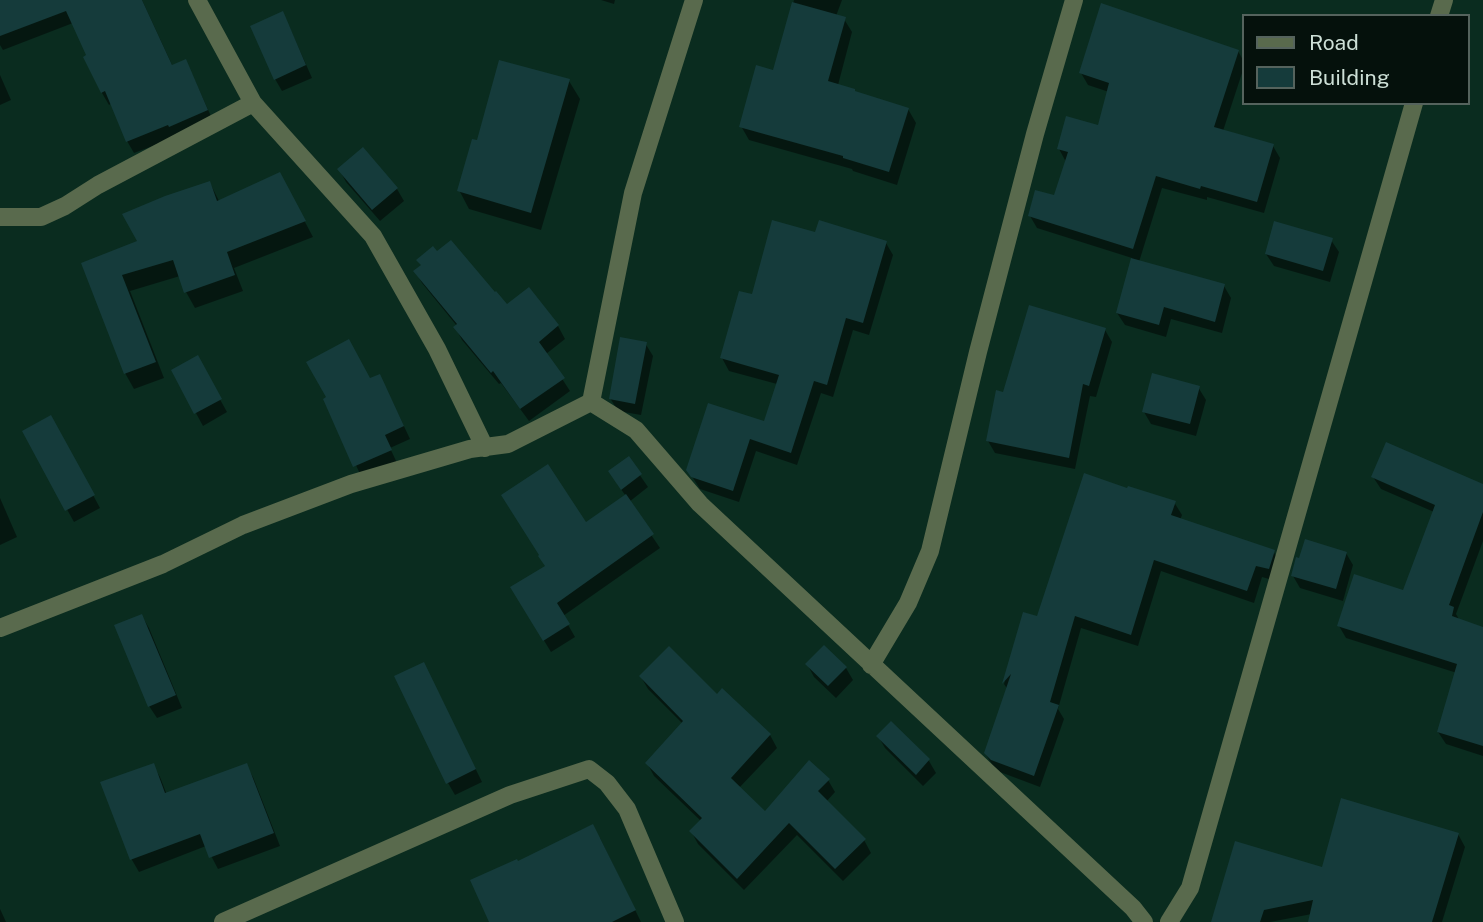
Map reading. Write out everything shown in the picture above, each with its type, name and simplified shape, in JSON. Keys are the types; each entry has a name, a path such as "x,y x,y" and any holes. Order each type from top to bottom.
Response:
{"street":[{"path":"197,0 253,103 373,236 438,349 485,448"},
{"path":"591,402 633,193 694,0"},
{"path":"872,665 908,603 930,551 981,339 1074,0"},
{"path":"0,218 41,216 65,206 98,185 253,103"},
{"path":"1169,922 1190,888 1413,105"},
{"path":"0,628 163,564 243,525 339,489 470,449 508,444 591,402"},
{"path":"591,402 636,430 700,504 1133,908 1144,922"},
{"path":"223,922 510,795 589,769 607,783 627,809 675,922"}],"building":[{"path":"0,0 142,0 172,65 186,59 208,110 126,142 105,91 101,93 83,57 86,55 66,11 0,36"},
{"path":"792,2 846,17 828,81 909,108 889,172 843,156 739,127 756,65 773,70"},
{"path":"1101,3 1239,50 1214,127 1274,144 1257,202 1156,176 1133,249 1028,216 1035,190 1054,195 1068,152 1057,149 1066,116 1098,125 1109,83 1079,73"},
{"path":"283,11 306,65 274,80 250,26"},
{"path":"499,60 570,79 531,213 457,191 472,139 477,140"},
{"path":"363,147 398,188 372,210 337,169"},
{"path":"280,172 306,221 227,252 235,275 184,293 173,260 122,275 156,362 124,374 81,263 137,241 122,214 210,181 217,201"},
{"path":"772,220 815,232 819,220 887,241 863,323 846,318 827,385 814,381 791,453 750,439 733,491 691,477 686,470 708,403 764,421 779,375 720,358 739,291 752,294"},
{"path":"1274,221 1333,238 1323,271 1265,254"},
{"path":"451,240 507,304 529,287 559,325 539,342 565,378 520,409 493,371 491,373 453,327 457,324 413,271 421,265 416,260 433,246 437,251"},
{"path":"1131,258 1225,284 1215,322 1164,307 1159,325 1116,313"},
{"path":"1029,305 1106,328 1089,386 1083,384 1069,458 986,441 996,390 1003,392"},
{"path":"620,337 647,342 635,404 609,399"},
{"path":"349,339 370,378 380,374 404,426 385,435 392,450 353,467 323,399 326,397 306,362"},
{"path":"198,355 222,399 194,414 171,370"},
{"path":"1152,373 1200,386 1190,424 1142,412"},
{"path":"51,415 95,495 65,511 22,431"},
{"path":"1386,442 1483,484 1483,512 1449,605 1454,607 1452,616 1483,627 1483,746 1437,732 1457,664 1337,626 1354,574 1403,590 1435,505 1371,477"},
{"path":"629,456 642,474 621,490 608,471"},
{"path":"548,464 586,522 626,494 654,534 557,603 570,624 543,641 510,587 545,566 501,495"},
{"path":"1084,473 1176,501 1171,515 1275,550 1269,569 1256,566 1247,591 1154,560 1131,635 1075,616 1050,702 1059,705 1034,776 991,760 984,753 1011,674 1002,684 1023,612 1037,616"},
{"path":"1305,539 1347,552 1336,589 1291,576"},
{"path":"142,614 176,695 148,707 114,625"},
{"path":"824,645 847,667 828,686 805,664"},
{"path":"669,646 717,694 722,688 771,734 731,778 765,811 809,760 830,779 818,791 866,839 835,869 789,823 737,879 689,831 702,818 645,763 683,721 639,676"},
{"path":"424,662 476,769 446,784 394,676"},
{"path":"891,721 930,759 916,775 876,736"},
{"path":"154,763 165,793 247,763 274,833 209,858 200,834 130,860 100,782"},
{"path":"1341,798 1459,833 1432,922 1308,922 1313,900 1264,910 1260,922 1211,922 1235,841 1322,867"},
{"path":"593,824 636,910 612,922 489,922 470,880 517,859 518,861"}]}
